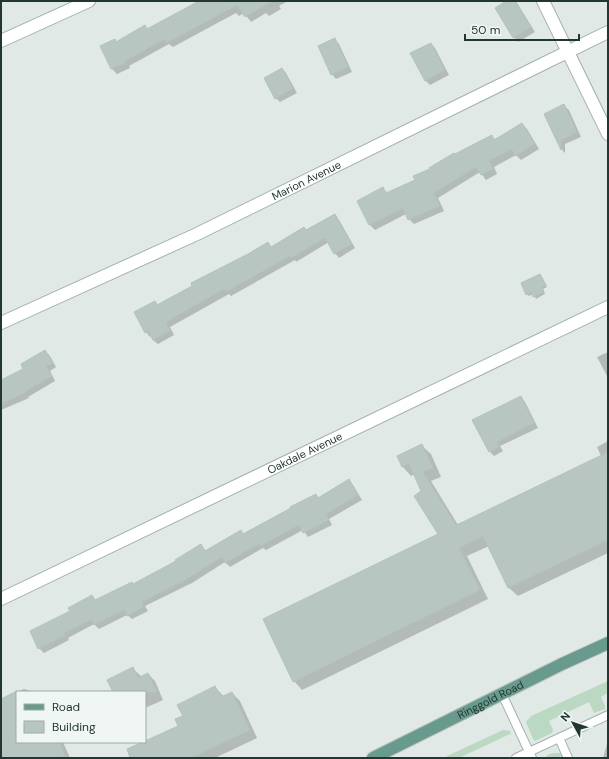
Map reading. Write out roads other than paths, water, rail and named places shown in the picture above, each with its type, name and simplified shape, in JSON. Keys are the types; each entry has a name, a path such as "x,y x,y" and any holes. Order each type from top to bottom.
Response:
{"main road":[{"name":"Ringgold Road","path":"373,758 562,664 608,643"}],"street":[{"path":"1,41 89,1"},
{"path":"543,1 608,134"},
{"name":"Marion Avenue","path":"1,323 197,234 608,32"},
{"name":"Oakdale Avenue","path":"1,598 608,307"}],"lane":[{"path":"502,694 530,755"},
{"path":"516,758 530,755 558,738 608,715"},
{"path":"558,738 568,758"}]}
